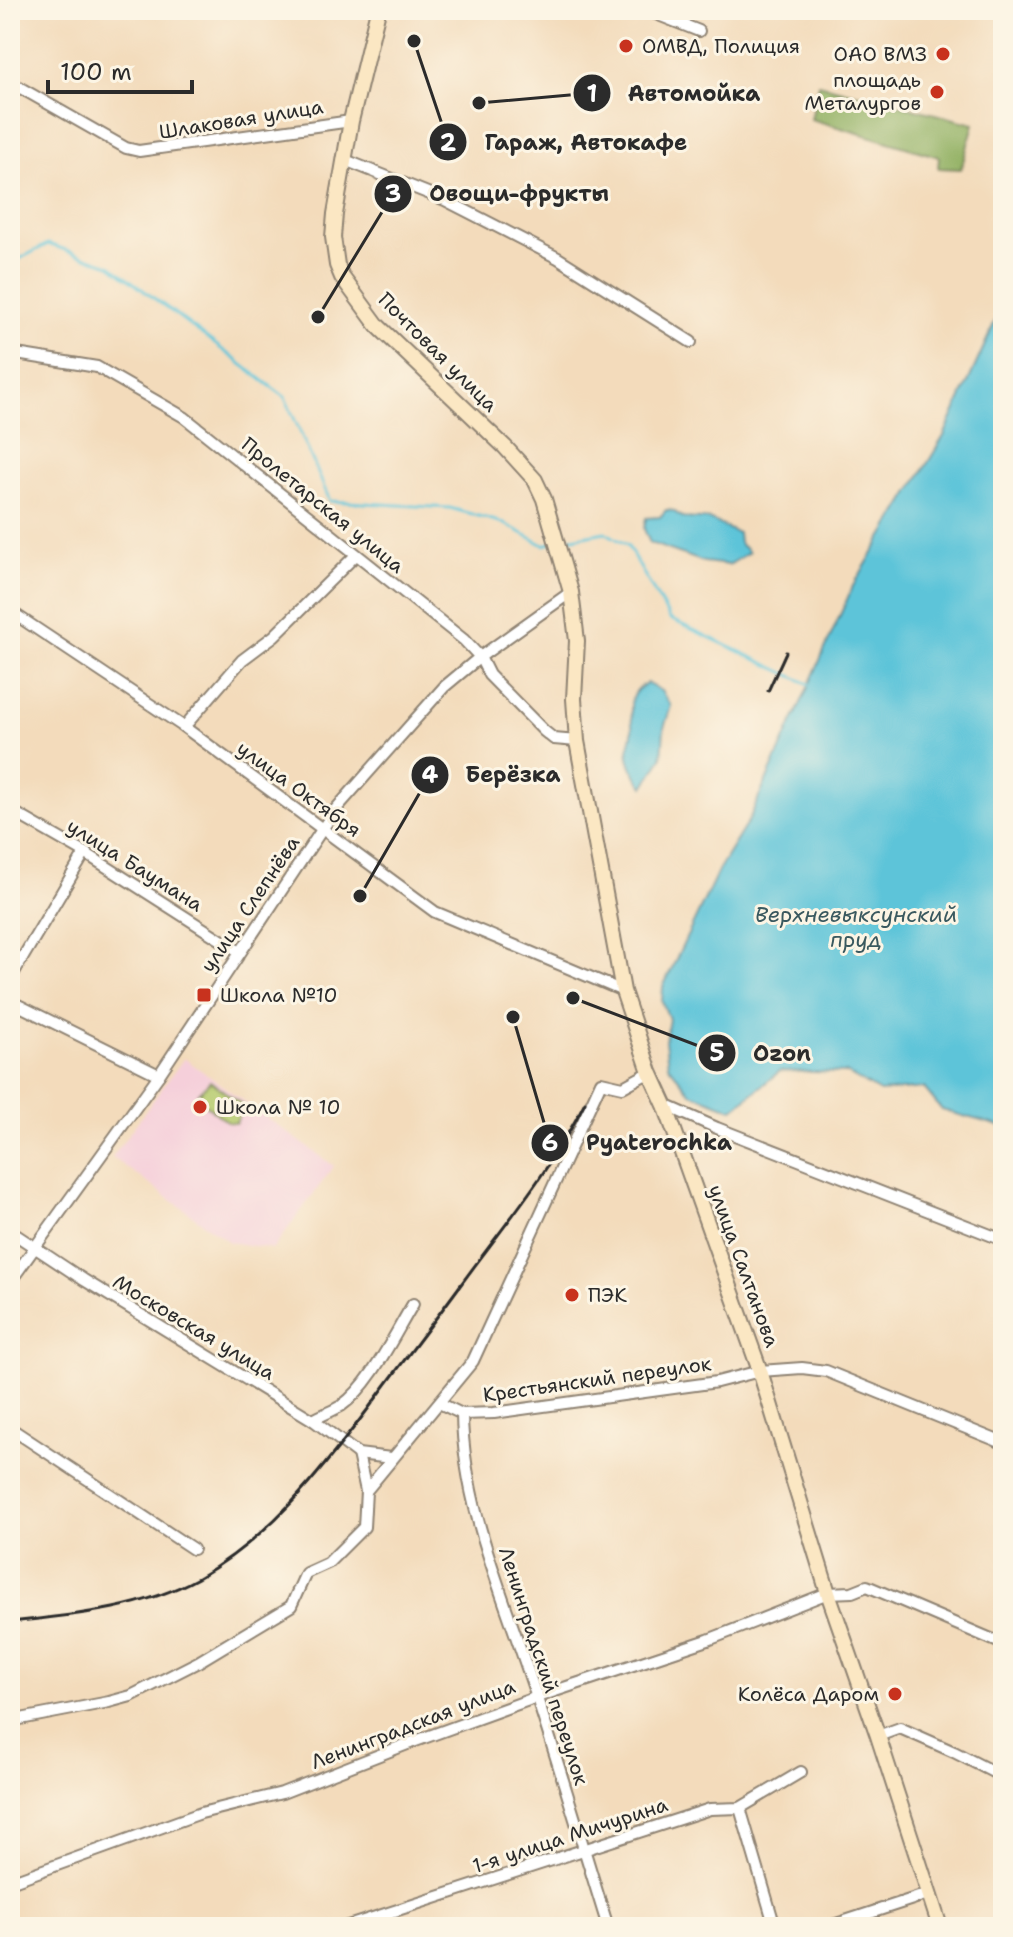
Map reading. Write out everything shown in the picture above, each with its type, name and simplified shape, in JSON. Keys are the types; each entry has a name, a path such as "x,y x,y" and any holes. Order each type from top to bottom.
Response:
{"main road":[{"name":"Почтовая улица","path":"378,10 351,121 333,237 334,254 342,277 378,326 535,480 563,561"},
{"name":"улица Салтанова","path":"563,561 571,592 577,641 574,699 577,741 623,991 760,1371 828,1593 940,1927"}],"street":[{"path":"646,10 699,31"},
{"name":"Шлаковая улица","path":"10,82 126,148 139,151 351,121"},
{"path":"345,160 445,200 558,258 691,342"},
{"name":"Пролетарская улица","path":"10,353 97,367 184,417 428,614 444,623 480,657 489,675 544,731 554,739 577,741"},
{"path":"184,727 242,660 274,636 356,555"},
{"name":"улица Слепнёва","path":"10,1282 159,1075 322,827 444,687 480,657 571,592"},
{"name":"улица Октября","path":"10,611 184,727 435,912 623,991"},
{"name":"улица Баумана","path":"10,810 85,853 240,952"},
{"path":"10,979 85,853"},
{"path":"10,1001 159,1075"},
{"path":"366,1491 473,1361 601,1082 623,1087 650,1072"},
{"path":"665,1105 1003,1240"},
{"name":"Московская улица","path":"10,1231 145,1319 313,1420 358,1454"},
{"path":"313,1420 353,1395 413,1304"},
{"name":"Крестьянский переулок","path":"439,1403 462,1414 494,1413 717,1382 760,1371 802,1368 826,1371 1003,1443"},
{"name":"Ленинградский переулок","path":"462,1414 462,1447 479,1526 537,1697 608,1927"},
{"path":"10,1428 193,1549"},
{"path":"10,1721 131,1696 198,1662 291,1606 306,1573 328,1563 364,1527 366,1491 358,1454 391,1458"},
{"name":"Ленинградская улица","path":"10,1882 201,1813 282,1793 410,1743 708,1640 828,1593 852,1592 867,1586 1003,1644"},
{"path":"878,1736 900,1728 1003,1777"},
{"name":"1-я улица Мичурина","path":"345,1927 710,1809 740,1808 801,1772"},
{"path":"740,1808 775,1927"},
{"path":"827,1927 928,1894"}],"shaded area":[{"name":"Школа № 10","path":"184,1058 334,1166 273,1249 229,1242 112,1157"}],"green space":[{"path":"819,84 974,124 961,169 938,168 939,157 811,119"},
{"path":"210,1081 243,1105 244,1110 235,1123 228,1122 198,1099 198,1094"}],"water":[{"name":"Верхневыксунский пруд","path":"1003,304 1003,1127 942,1110 924,1088 880,1092 846,1073 780,1071 733,1109 691,1093 668,1065 665,1041 669,1019 662,1001 663,987 719,869 749,820 853,586 944,436"},
{"path":"666,510 688,518 713,521 738,533 739,543 749,552 729,565 704,562 650,543 644,529 646,518 660,517"},
{"path":"647,683 661,691 671,706 664,728 662,758 644,787 628,752 632,733 632,699 634,693"}],"waterway":[{"path":"10,264 48,244 110,265 285,397 330,501 450,508 503,523 544,545 551,543"},
{"path":"562,540 605,532 627,545 670,619 809,684"}],"railway":[{"path":"768,691 786,652"},
{"path":"10,1622 106,1609 176,1589 224,1562 271,1524 331,1457 510,1220 558,1151 585,1102"}],"place":[{"name":"Гараж, Автокафе","path":"414,41"},
{"name":"ОМВД, Полиция","path":"626,46"},
{"name":"ОАО ВМЗ","path":"943,54"},
{"name":"площадь Металургов","path":"937,92"},
{"name":"Автомойка","path":"479,103"},
{"name":"Овощи-фрукты","path":"318,317"},
{"name":"Берёзка","path":"360,896"},
{"name":"Школа №10","path":"204,995"},
{"name":"Ozon","path":"573,998"},
{"name":"Pyaterochka","path":"513,1017"},
{"name":"Школа № 10","path":"200,1107"},
{"name":"ПЭК","path":"572,1295"},
{"name":"Колёса Даром","path":"895,1694"}]}
